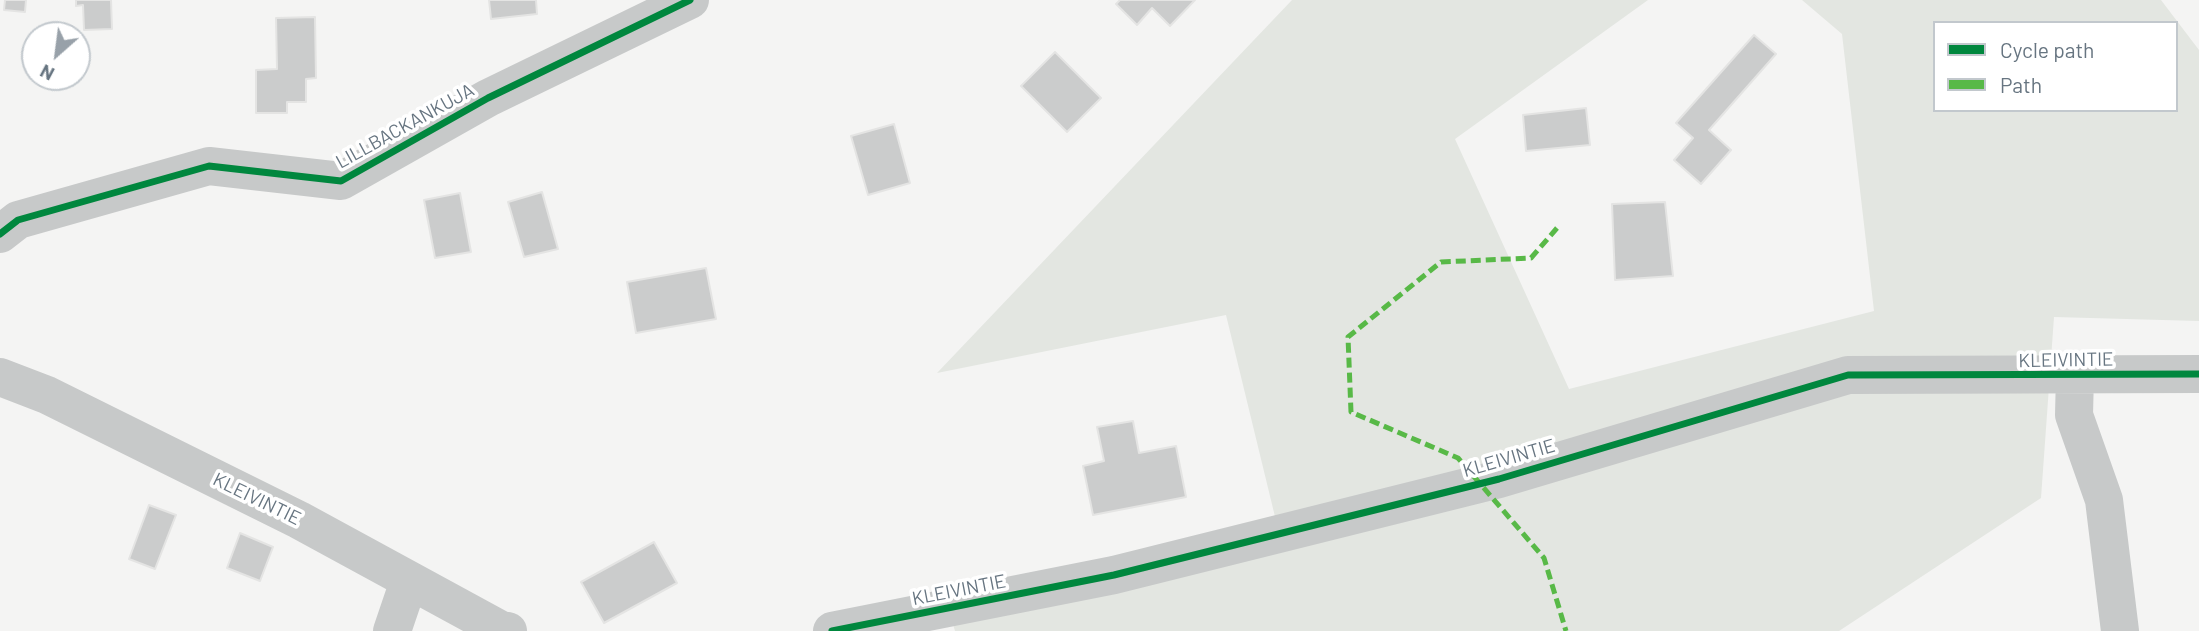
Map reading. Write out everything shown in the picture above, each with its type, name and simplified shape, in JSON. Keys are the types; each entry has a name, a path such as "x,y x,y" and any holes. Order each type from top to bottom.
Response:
{"street":[{"name":"LILLBACKANKUJA","path":"0,234 18,219 209,166 341,181 488,98 690,0"},
{"name":"KLEIVINTIE","path":"832,631 1114,575 1480,484 1848,375 2199,374"},
{"path":"2075,375 2074,415 2104,500 2120,631"},
{"name":"KLEIVINTIE","path":"0,377 47,395 299,520 501,630 508,631"},
{"path":"391,631 409,581"}],"shaded area":[{"path":"1292,0 1648,0 1455,139 1569,389 1874,311 1842,34 1802,0 2161,0 2177,21 1933,21 1933,112 2178,112 2178,22 2199,50 2199,321 2054,317 2041,498 1839,631 955,631 947,604 1278,529 1226,315 937,373"}],"building":[{"path":"5,0 26,0 25,12 4,10"},
{"path":"76,0 111,0 112,29 91,30 91,21 84,21 83,5 76,6"},
{"path":"489,0 536,0 537,14 491,19"},
{"path":"1120,0 1195,0 1170,26 1152,8 1137,25 1116,4"},
{"path":"315,17 316,78 306,79 306,102 287,102 287,113 256,113 256,70 277,69 276,18"},
{"path":"1754,35 1776,54 1709,130 1731,150 1701,184 1674,160 1693,138 1676,123"},
{"path":"1055,52 1101,98 1067,132 1021,86"},
{"path":"1586,108 1590,145 1526,151 1523,115"},
{"path":"894,124 910,183 868,195 851,136"},
{"path":"542,192 558,249 524,257 508,202"},
{"path":"460,193 471,252 435,258 424,200"},
{"path":"1665,202 1673,276 1615,280 1612,204"},
{"path":"706,268 716,319 636,333 627,282"},
{"path":"1133,421 1139,453 1176,446 1186,497 1093,515 1083,466 1104,461 1097,427"},
{"path":"149,505 176,515 155,569 129,559"},
{"path":"240,533 273,547 260,581 227,568"},
{"path":"654,542 677,583 604,623 581,582"}],"marked path":[{"path":"1557,228 1531,258 1441,262 1348,337 1351,412 1458,458 1544,558 1566,631"}],"cycle path":[{"path":"0,234 18,220 209,166 341,181 488,98 690,0"},
{"path":"832,631 1114,575 1499,479 1848,375 2199,374"}]}
